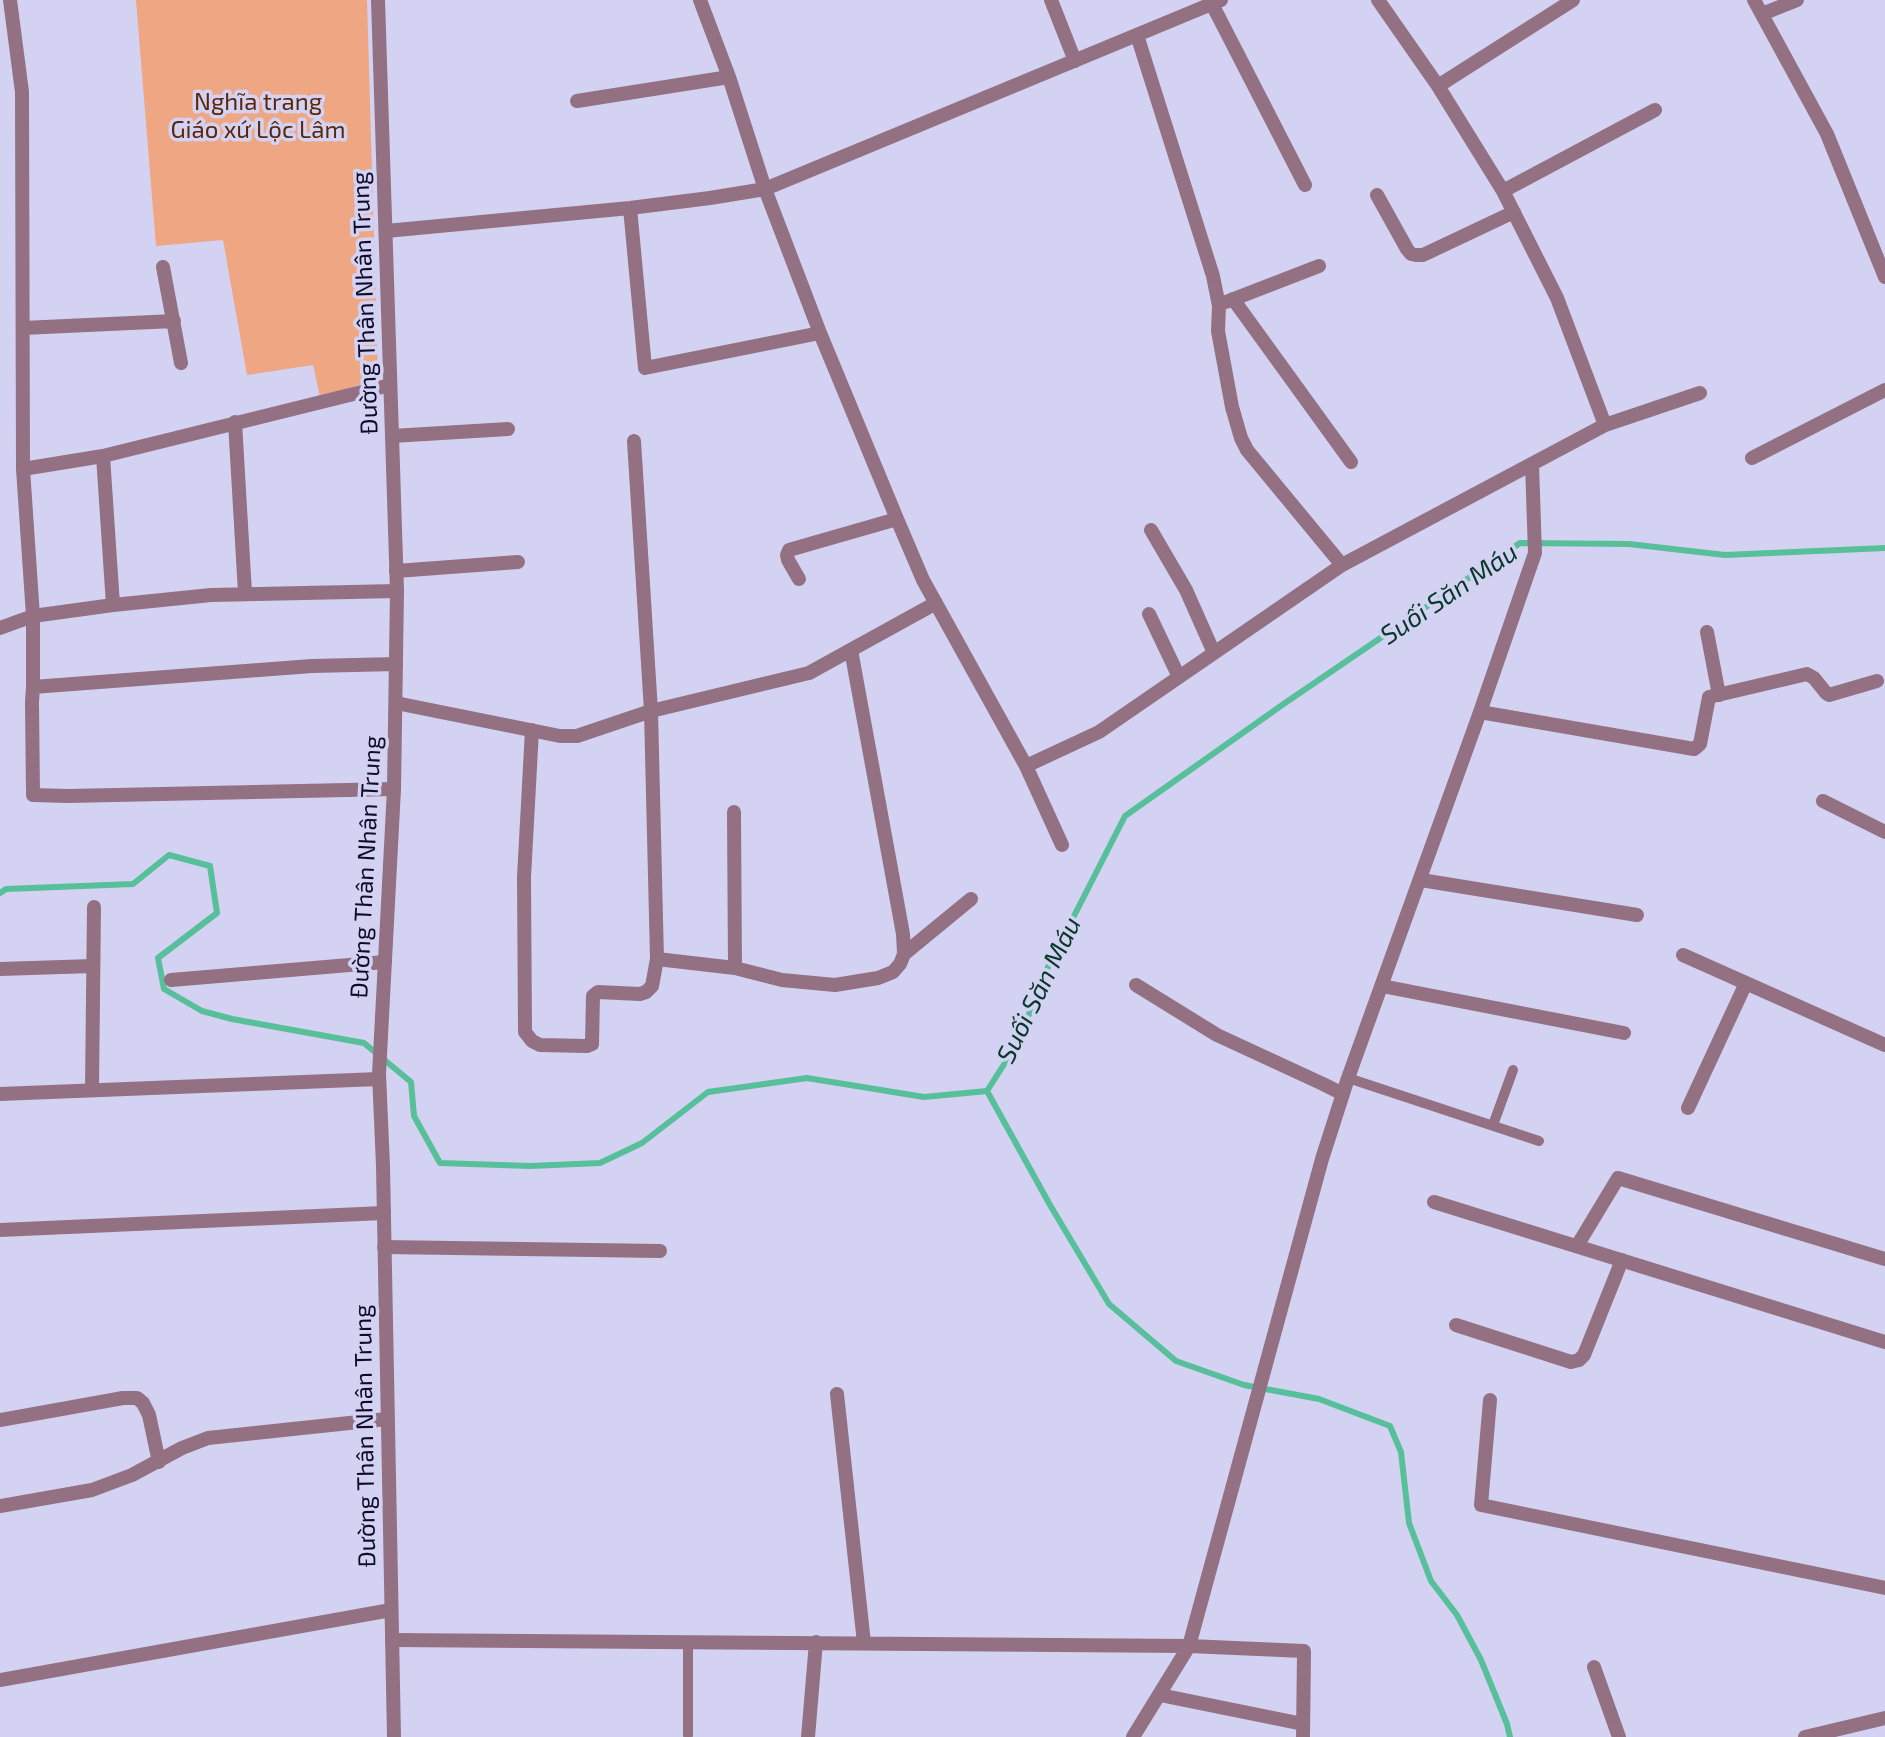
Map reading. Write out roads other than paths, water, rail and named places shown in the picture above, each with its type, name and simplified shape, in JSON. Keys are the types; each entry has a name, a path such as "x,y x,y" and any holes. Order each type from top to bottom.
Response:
{"street":[{"path":"10,0 22,92 23,469 33,616 33,795 394,789"},
{"name":"Đường Thân Nhân Trung","path":"378,0 397,591 394,789 379,1077 394,1737"},
{"path":"700,0 729,77 765,189 820,333 923,580 1026,766 1062,845"},
{"path":"1051,0 1076,61"},
{"path":"1378,0 1438,86 1503,191 1557,298 1605,425"},
{"path":"1438,86 1573,0"},
{"path":"1754,0 1827,134 1885,274"},
{"path":"1762,14 1797,0"},
{"path":"386,231 630,208 765,189 1216,2 1305,185"},
{"path":"1137,34 1213,276 1219,306 1218,331 1232,407 1241,438 1247,450 1342,565"},
{"path":"577,100 729,77"},
{"path":"1503,191 1656,110"},
{"path":"1377,195 1407,249 1416,256 1514,212"},
{"path":"630,208 645,368 820,333"},
{"path":"1219,306 1319,266"},
{"path":"163,267 181,363"},
{"path":"1233,299 1351,462"},
{"path":"23,328 174,321"},
{"path":"23,469 103,456 390,385"},
{"path":"1752,458 1885,390"},
{"path":"1026,766 1099,732 1342,565 1605,425 1700,393"},
{"path":"236,422 245,593"},
{"path":"392,436 508,429"},
{"path":"532,730 524,877 525,1032 532,1041 540,1045 587,1046 592,1044 593,996 598,992 646,992 652,986 657,959 651,711 634,441"},
{"path":"103,456 113,605"},
{"path":"1133,1737 1189,1646 1322,1159 1348,1078 1421,880 1535,553 1532,464"},
{"path":"799,579 788,560 789,550 897,519"},
{"path":"1151,530 1186,590 1214,653"},
{"path":"396,571 518,562"},
{"path":"0,628 33,616 211,595 397,591"},
{"path":"396,703 560,736 577,736 651,711 808,673 936,603"},
{"path":"1149,614 1179,677"},
{"path":"1707,632 1719,695"},
{"path":"657,959 735,968 782,980 835,985 877,978 893,972 901,964 904,954 902,933 850,650"},
{"path":"33,687 312,666 397,664"},
{"path":"1480,712 1694,749 1700,744 1709,697 1807,674 1829,695 1877,681"},
{"path":"1823,801 1885,832"},
{"path":"734,812 735,968"},
{"path":"1421,880 1637,915"},
{"path":"904,954 971,899"},
{"path":"92,1089 94,907"},
{"path":"1683,955 1885,1045"},
{"path":"171,980 385,962"},
{"path":"0,969 93,966"},
{"path":"1688,1108 1746,983"},
{"path":"1136,985 1217,1035 1343,1094"},
{"path":"1382,986 1623,1033"},
{"path":"0,1094 379,1077"},
{"path":"1577,1246 1618,1178 1885,1259"},
{"path":"1434,1202 1885,1342"},
{"path":"0,1230 384,1213"},
{"path":"384,1247 660,1251"},
{"path":"1455,1325 1571,1363 1579,1360 1584,1355 1622,1260"},
{"path":"837,1394 864,1643"},
{"path":"0,1420 123,1398 137,1398 149,1415 159,1462"},
{"path":"1490,1400 1481,1505 1885,1588"},
{"path":"0,1506 92,1490 132,1475 181,1448 208,1438 387,1419"},
{"path":"0,1680 391,1610"},
{"path":"392,1640 1189,1646 1304,1651 1303,1730 1160,1695"},
{"path":"808,1737 816,1642"},
{"path":"1594,1667 1619,1737"},
{"path":"1805,1737 1885,1718"}],"lane":[{"path":"1493,1125 1513,1070"},
{"path":"1348,1078 1539,1141"},
{"path":"688,1642 688,1735"}],"waterway":[{"name":"Suối Săn Máu","path":"0,893 6,889 133,884 169,855 210,866 217,913 158,958 164,989 202,1011 364,1043 411,1082 414,1116 440,1163 530,1166 600,1163 642,1143 708,1092 807,1078 924,1097 987,1091 1017,1044 1048,967 1125,816 1520,543 1629,544 1725,555 1885,548"},
{"path":"987,1091 1109,1304 1176,1361 1244,1385 1319,1399 1390,1426 1401,1452 1409,1523 1431,1581 1457,1615 1481,1660 1510,1737"}],"park label":[{"name":"Nghĩa trang Giáo xứ Lộc Lâm","path":"258,116"}]}
